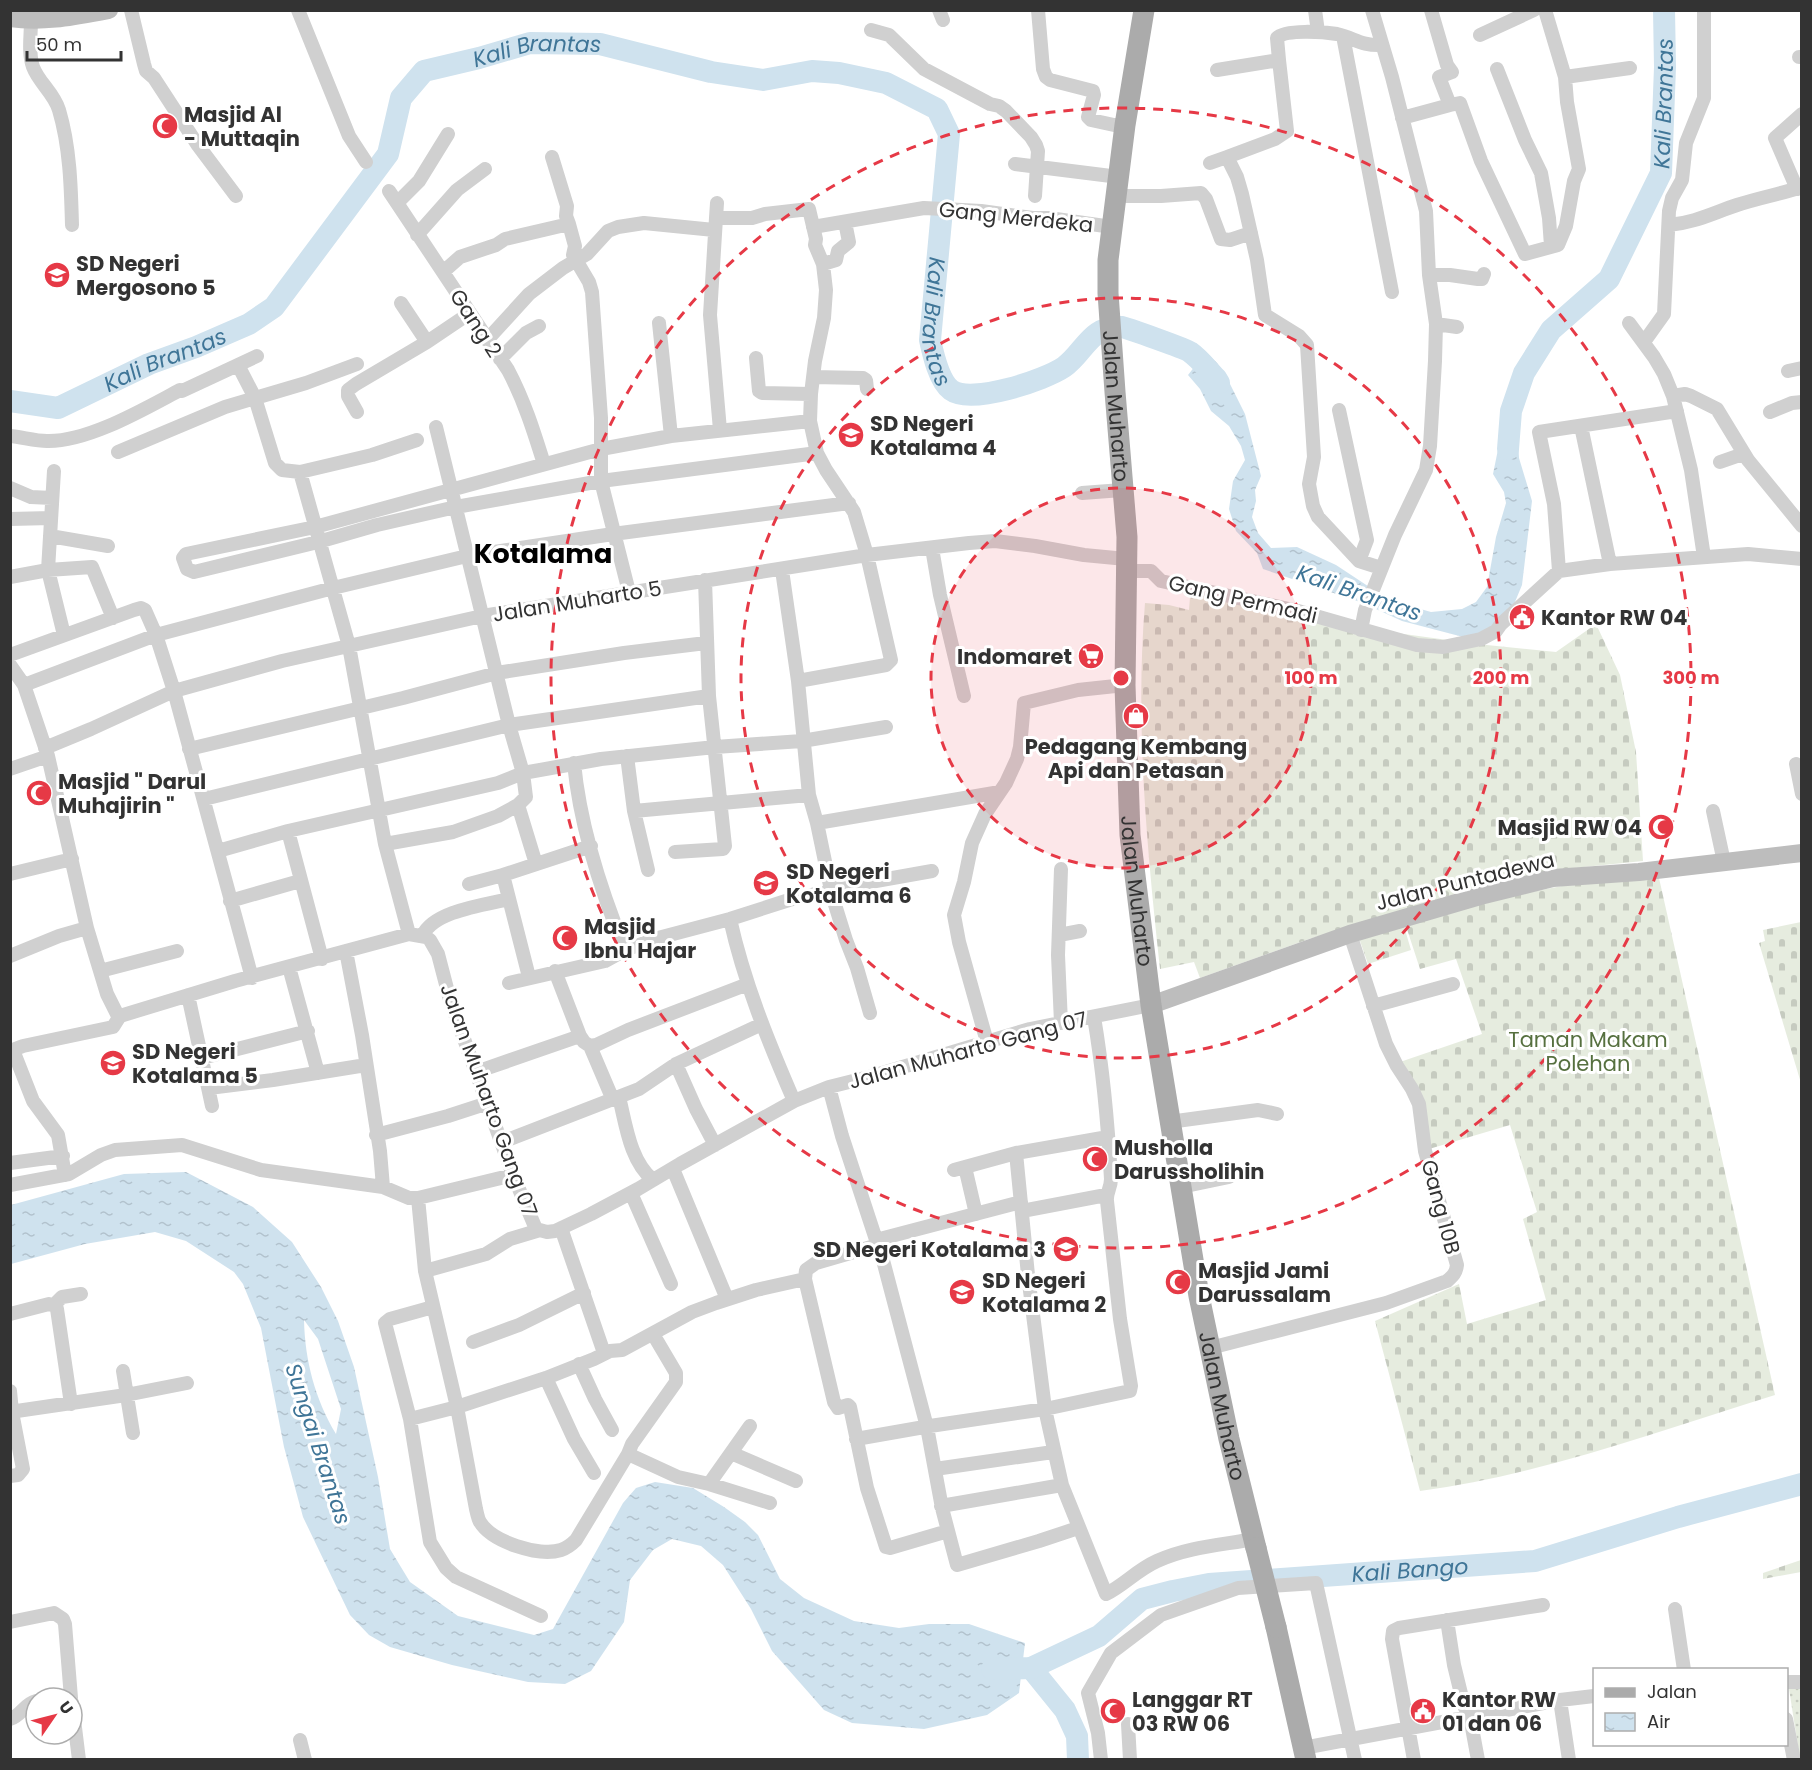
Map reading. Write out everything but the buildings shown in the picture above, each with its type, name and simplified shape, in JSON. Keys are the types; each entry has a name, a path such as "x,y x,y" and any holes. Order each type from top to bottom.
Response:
{"main road":[{"name":"Jalan Muharto","path":"1144,10 1125,124 1108,260 1114,392 1126,537 1125,685 1130,835 1151,1005 1169,1122 1210,1348 1229,1439 1305,1754"}],"street":[{"path":"10,18 31,21 109,10"},
{"path":"131,10 146,71 154,78 197,144 236,196"},
{"path":"298,10 350,136 366,162"},
{"path":"1038,10 1043,69 1046,77 1093,91 1088,117 1091,120 1114,125 1125,124"},
{"path":"1315,10 1318,32"},
{"path":"1361,630 1365,610 1395,535 1426,470 1430,446 1436,324 1429,275 1426,211 1372,10"},
{"path":"1431,10 1447,65 1452,72 1439,76 1450,105"},
{"path":"1480,35 1534,10"},
{"path":"1402,117 1460,103 1481,161 1525,254 1558,244 1566,226 1574,181 1579,169 1565,77 1545,10"},
{"path":"1644,342 1664,314 1672,198 1682,180 1686,143 1704,98 1704,10"},
{"path":"31,21 33,68 55,99 62,121 69,159 72,225"},
{"path":"871,30 889,35 924,69 1006,111 1036,145 1038,151 1035,196"},
{"path":"1210,163 1275,139 1287,130 1277,38 1280,35 1318,32 1343,36 1362,44 1382,45"},
{"path":"1343,36 1392,292"},
{"path":"1217,70 1280,60"},
{"path":"1565,77 1630,68"},
{"path":"1497,69 1541,174 1549,218 1551,246"},
{"path":"1669,225 1685,224 1736,205 1799,188 1775,138 1802,114"},
{"name":"Gang 2","path":"448,134 419,181 393,197 500,358 517,388 544,464"},
{"path":"552,157 567,206 566,216 575,246 573,255 589,282 594,302 601,449 600,481 630,592"},
{"path":"1227,157 1237,177 1251,233 1265,315 1299,336 1305,341 1308,350 1314,457 1309,484 1313,506 1318,517 1359,561 1382,568"},
{"path":"1015,164 1161,196 1199,192 1206,199 1222,240 1230,240 1251,233"},
{"path":"417,235 457,189 485,169"},
{"path":"487,339 529,294 563,268 587,255 608,231 644,223 715,224 752,218 805,202 816,238 815,245 823,264 825,307 813,377 810,421 817,453 854,512 867,555 890,662 886,665 798,681"},
{"path":"717,203 710,315 720,430"},
{"name":"Gang Merdeka","path":"813,227 924,208 961,209 1112,227"},
{"path":"823,264 836,260 838,251 849,242 845,222"},
{"path":"443,272 460,257 496,245 505,239 569,224"},
{"path":"1429,275 1482,279 1484,274"},
{"path":"401,303 427,342"},
{"path":"357,412 348,396 348,390 470,313"},
{"path":"659,323 671,436"},
{"path":"1629,323 1664,374 1673,396 1692,470 1704,557"},
{"path":"1436,324 1457,327"},
{"path":"500,358 526,333 539,326"},
{"path":"10,436 48,441 97,430 257,356"},
{"path":"756,358 757,388 762,393 811,394"},
{"path":"118,452 225,407 357,364"},
{"path":"238,365 255,399 275,463 282,470 300,472 372,455 417,440"},
{"path":"813,377 863,378 866,380 867,389"},
{"path":"1673,396 1684,394 1717,409 1743,454 1802,526"},
{"path":"1770,412 1802,402"},
{"path":"1339,411 1367,540 1359,561"},
{"path":"1677,411 1539,432 1554,504 1559,571 1610,564 1748,554 1802,559"},
{"path":"810,421 671,436 601,449 315,527 186,554 183,556 184,564 194,572 456,507 600,481 817,453"},
{"path":"1581,426 1610,564"},
{"path":"385,844 460,830 498,816 518,805 526,797 523,773 435,427"},
{"path":"1720,462 1743,454"},
{"path":"54,471 48,570 64,635"},
{"name":"Jalan Muharto Gang 07","path":"300,472 349,646 385,844 416,934 430,940 438,954 450,1000 513,1175 536,1230 547,1232 561,1228 631,1193 794,1101 829,1087 1061,1023 1151,1005"},
{"path":"10,488 31,497 52,498"},
{"path":"1082,493 1122,490"},
{"path":"24,685 156,635 333,588 467,556 849,503"},
{"path":"10,519 51,518"},
{"path":"50,536 108,546"},
{"name":"Jalan Muharto 5","path":"10,770 174,691 282,661 482,616 867,555 995,542 1126,565"},
{"path":"932,548 940,595 964,696"},
{"name":"Gang Permadi","path":"1126,565 1151,572 1161,581 1298,611 1417,645 1443,647 1481,639 1496,631 1559,571"},
{"path":"10,577 48,570 92,567 113,618"},
{"path":"782,570 798,681 809,795 831,891 870,1013"},
{"path":"675,852 724,848 722,804 709,696 705,580"},
{"path":"120,1016 111,1004 99,971 46,752 24,685 11,664 64,635 134,610 144,609 156,635 174,691 252,978"},
{"path":"189,749 497,673 706,643"},
{"path":"987,1042 959,942 954,915 972,843 985,814 1000,792 1017,759 1024,703 1078,690 1125,685"},
{"path":"204,799 509,725 709,696"},
{"path":"218,851 288,831 498,783 523,773 574,763 716,747 802,741 886,727"},
{"path":"627,756 634,811 648,870"},
{"path":"574,763 577,796 609,909 625,950"},
{"path":"1796,764 1802,794"},
{"path":"817,823 1000,792"},
{"path":"634,811 809,795"},
{"path":"518,805 536,864"},
{"path":"1713,811 1724,862"},
{"path":"288,831 322,958"},
{"path":"469,884 591,846"},
{"name":"Jalan Puntadewa","path":"1151,1005 1350,934 1480,896 1554,878 1640,872 1802,852"},
{"path":"10,874 72,859"},
{"path":"1061,869 1059,935 1061,1023"},
{"path":"509,983 605,960 658,938 730,919 789,900 932,871"},
{"path":"503,875 529,977"},
{"path":"231,901 300,880"},
{"path":"64,1175 63,1156 58,1135 33,1101 12,1050 113,1027 120,1016 346,951 416,934 434,921 460,911 509,899"},
{"path":"730,919 736,947 762,1024 794,1101"},
{"path":"10,956 59,936 87,928"},
{"path":"1059,935 1080,931"},
{"name":"Gang 10B","path":"1210,1348 1386,1302 1447,1281 1455,1274 1457,1265 1425,1151 1419,1104 1396,1066 1372,1006 1350,934"},
{"path":"99,971 177,951"},
{"path":"346,951 380,1151 383,1187"},
{"path":"289,967 318,1073"},
{"path":"555,971 585,1041 616,1098 631,1144 646,1174 653,1180"},
{"path":"477,1072 585,1041 596,1045 628,1030 748,984"},
{"path":"1372,1006 1453,984"},
{"path":"188,995 212,1106"},
{"path":"856,1439 1045,1409 1128,1392 1131,1389 1120,1319 1106,1195 1111,1187 1108,1137 1094,1017"},
{"path":"502,1142 648,1084 676,1064 762,1024"},
{"path":"202,1058 308,1031"},
{"path":"676,1064 715,1145"},
{"path":"208,1088 366,1065"},
{"path":"829,1087 839,1127 877,1242 927,1427 941,1506 957,1565 1078,1528"},
{"path":"376,1135 488,1103"},
{"path":"1169,1122 1258,1110 1277,1114"},
{"path":"976,1214 959,1168 1016,1153 1108,1137"},
{"path":"10,1185 64,1175 115,1150 182,1145 280,1174 311,1176 383,1187 409,1198 418,1198 513,1175"},
{"path":"1016,1153 1028,1275 1045,1409 1053,1452 1078,1528 1106,1594 1134,1573 1158,1560 1188,1550 1255,1544"},
{"path":"10,1162 63,1156"},
{"path":"673,1169 727,1299"},
{"path":"1181,1187 1229,1177"},
{"path":"631,1193 670,1284"},
{"path":"948,1531 890,1548 886,1547 867,1488 850,1407 848,1405 838,1408 834,1402 805,1279 806,1270 816,1263 877,1242 976,1214 1106,1195"},
{"path":"418,1198 425,1271 457,1407 480,1522 495,1536 525,1549 537,1551 563,1550 576,1539 632,1444 675,1385 677,1379 674,1368 653,1334"},
{"path":"561,1228 604,1353"},
{"path":"425,1271 486,1254 510,1239 540,1230"},
{"path":"410,1419 457,1407 546,1378 604,1353 622,1350 692,1312 727,1299 805,1279"},
{"path":"473,1342 519,1325 584,1293"},
{"path":"10,1314 49,1304 54,1305 62,1298 81,1294"},
{"path":"54,1305 57,1309 71,1404"},
{"path":"433,1307 390,1319 385,1323 410,1419 430,1542 446,1568 456,1577 541,1616"},
{"path":"579,1364 612,1430"},
{"path":"123,1371 133,1433"},
{"path":"546,1378 574,1438 594,1473"},
{"path":"11,1412 126,1395 187,1383"},
{"path":"10,1391 11,1412 23,1469 18,1475 10,1476"},
{"path":"710,1484 750,1426"},
{"path":"935,1469 1053,1452"},
{"path":"628,1454 678,1477 710,1484 770,1503"},
{"path":"730,1454 796,1481"},
{"path":"941,1506 1062,1485"},
{"path":"1101,1760 1098,1733 1088,1693 1111,1653 1161,1615 1238,1588 1316,1583 1355,1760"},
{"path":"1414,1760 1392,1634 1399,1628 1543,1605"},
{"path":"1675,1609 1684,1668"},
{"path":"10,1622 54,1613 63,1619 67,1686"},
{"path":"1447,1620 1454,1665 1464,1706 1470,1717 1478,1760"},
{"path":"1305,1754 1409,1729 1560,1700 1593,1696"},
{"path":"1560,1700 1569,1760"},
{"path":"10,1719 16,1717 24,1708"},
{"path":"1128,1724 1130,1760"},
{"path":"1788,1729 1794,1760"},
{"path":"300,1740 305,1760"}],"green space":[{"path":"1191,585 1338,625 1556,652 1596,624 1620,675 1636,752 1643,861 1554,870 1484,885 1309,939 1200,978 1194,962 1160,969 1147,832 1142,741 1142,649 1145,603 1189,610"},
{"name":"Taman Makam Polehan","path":"1659,878 1775,1395 1555,1463 1465,1484 1420,1491 1375,1321 1459,1284 1467,1324 1546,1300 1523,1219 1537,1212 1510,1125 1429,1149 1400,1062 1482,1034 1456,959 1420,969 1405,923 1488,900 1562,886"},
{"path":"1802,922 1801,1083 1759,943 1765,941 1763,930"},
{"path":"1403,923 1411,950 1368,964 1359,938"},
{"path":"1801,1560 1801,1572 1763,1579 1763,1573"},
{"path":"1789,1689 1801,1689 1801,1759 1800,1759"}],"water":[{"path":"1206,352 1226,376 1245,414 1261,476 1255,490 1256,501 1252,517 1258,533 1271,548 1297,547 1336,565 1389,600 1431,612 1462,609 1476,602 1487,587 1496,537 1506,503 1504,492 1493,474 1504,420 1517,420 1519,458 1532,501 1522,585 1510,614 1495,628 1467,638 1402,621 1363,603 1263,569 1257,553 1236,531 1229,509 1233,481 1245,460 1241,446 1229,426 1211,411 1200,389 1188,375"},
{"name":"Sungai Brantas","path":"186,1172 253,1207 292,1242 321,1287 338,1321 354,1367 378,1477 390,1549 410,1582 458,1616 534,1635 553,1629 623,1503 636,1488 655,1482 693,1488 724,1507 758,1535 780,1579 804,1598 854,1621 899,1628 929,1624 969,1624 1025,1643 1019,1693 987,1715 924,1729 852,1723 824,1710 772,1651 751,1609 723,1565 701,1546 672,1539 653,1550 630,1580 624,1622 591,1671 565,1684 528,1682 452,1665 390,1647 369,1635 350,1615 303,1517 284,1447 261,1328 243,1284 234,1272 186,1241 155,1232 85,1244 11,1264 11,1205 124,1174","holes":["304,1320 318,1339 341,1409 336,1434 322,1407 312,1379 306,1350"]}],"waterway":[{"name":"Kali Brantas","path":"1508,449 1511,411 1524,373 1551,330 1609,279 1661,173 1665,67 1664,10"},
{"name":"Kali Brantas","path":"10,401 58,408 149,364 249,324 274,307 388,154 401,98 424,71 530,43 600,44 711,72 763,80 812,71 839,73 886,83 937,109 949,134 930,340 940,374 951,390 974,395 1025,384 1064,367 1102,330 1122,327 1190,352 1219,383"},
{"name":"Kali Bango","path":"992,1669 1031,1668 1099,1636 1142,1599 1173,1591 1209,1584 1535,1561 1678,1517 1802,1484"},
{"path":"1031,1668 1065,1710 1077,1736 1078,1760"}],"place":[{"name":"Masjid Al - Muttaqin","path":"165,126"},
{"name":"SD Negeri Mergosono 5","path":"57,275"},
{"name":"SD Negeri Kotalama 4","path":"851,435"},
{"name":"Kantor RW 04","path":"1522,617"},
{"name":"Indomaret","path":"1091,656"},
{"name":"Pedagang Kembang Api dan Petasan","path":"1136,716"},
{"name":"Masjid \" Darul Muhajirin \"","path":"39,793"},
{"name":"Masjid RW 04","path":"1661,827"},
{"name":"SD Negeri Kotalama 6","path":"766,883"},
{"name":"Masjid Ibnu Hajar","path":"565,938"},
{"name":"SD Negeri Kotalama 5","path":"113,1063"},
{"name":"Musholla Darussholihin","path":"1095,1159"},
{"name":"SD Negeri Kotalama 3","path":"1066,1249"},
{"name":"Masjid Jami Darussalam","path":"1178,1282"},
{"name":"SD Negeri Kotalama 2","path":"962,1292"},
{"name":"Langgar RT 03 RW 06","path":"1113,1711"},
{"name":"Kantor RW 01 dan 06","path":"1423,1711"}],"district":[{"name":"Kotalama","path":"543,553"}]}
